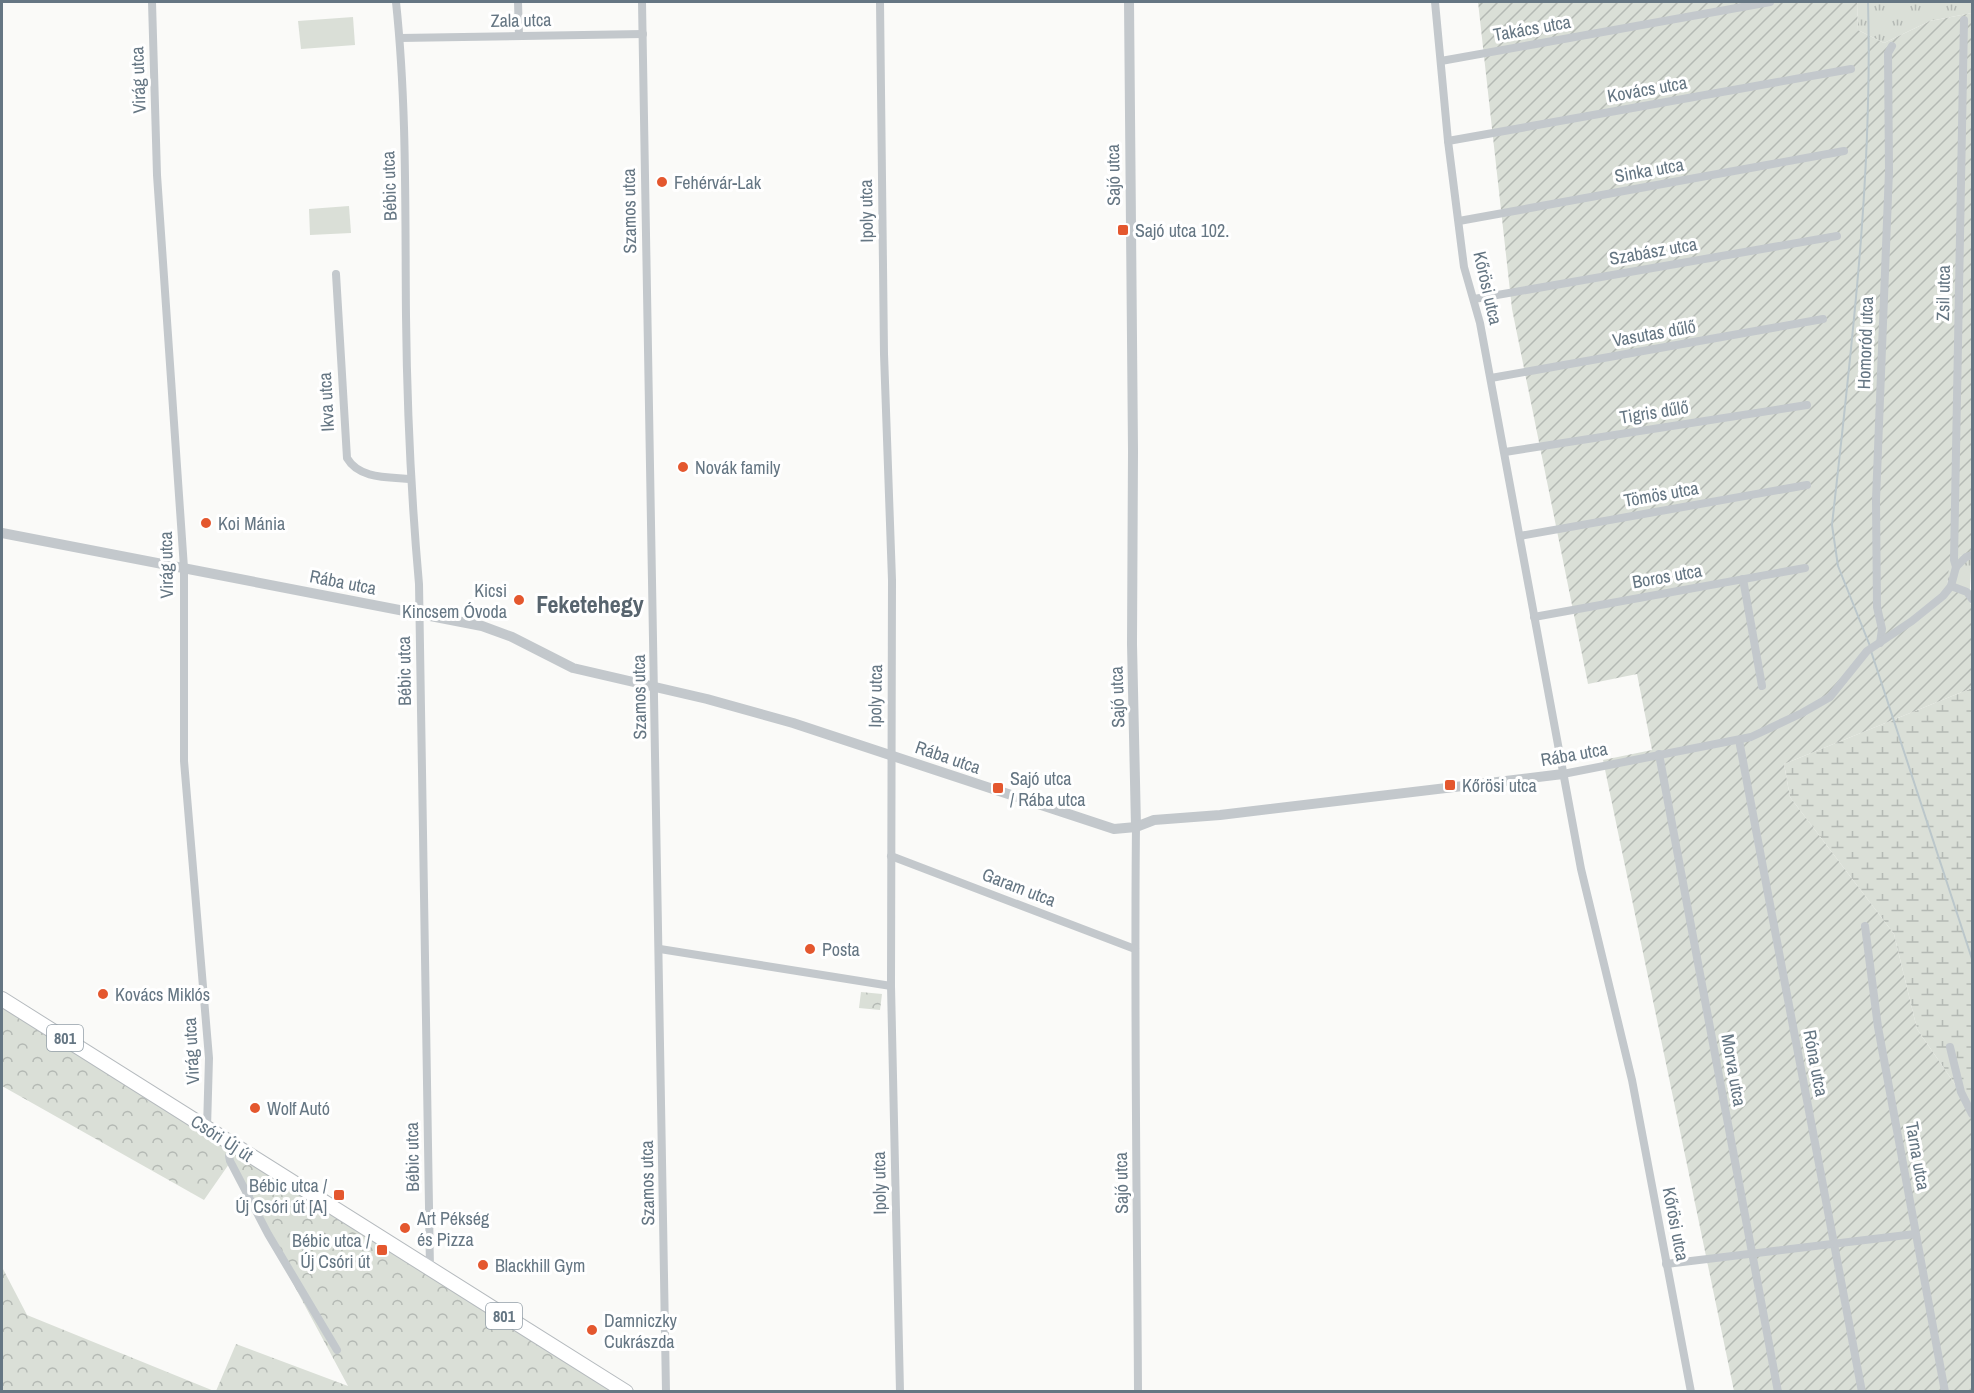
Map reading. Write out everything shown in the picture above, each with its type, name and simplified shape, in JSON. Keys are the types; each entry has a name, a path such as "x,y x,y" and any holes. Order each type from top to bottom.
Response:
{"main road":[{"name":"Csóri Új út","path":"2,999 626,1392"}],"street":[{"name":"Virág utca","path":"152,2 157,175 184,568 184,747 209,1058 207,1128"},
{"name":"Bébic utca","path":"396,2 400,38 406,228 410,479 420,614 430,1269"},
{"path":"518,2 519,36"},
{"name":"Szamos utca","path":"642,2 656,687 657,898 660,949 666,1392"},
{"name":"Ipoly utca","path":"880,2 884,354 892,580 891,986 900,1392"},
{"name":"Sajó utca","path":"1129,2 1138,1392"},
{"name":"Kőrösi utca","path":"1436,2 1448,141 1464,267 1474,299 1491,378 1581,868 1627,1057 1691,1392"},
{"name":"Takács utca","path":"1441,61 1770,2"},
{"name":"Zsil utca","path":"1951,586 1956,567 1954,560 1964,20"},
{"name":"Zala utca","path":"400,38 643,34"},
{"name":"Homoród utca","path":"1873,646 1882,629 1877,607 1876,500 1889,171 1888,53 1892,46"},
{"name":"Kovács utca","path":"1448,141 1851,69"},
{"name":"Sinka utca","path":"1459,221 1844,151"},
{"name":"Szabász utca","path":"1474,299 1837,236"},
{"name":"Ikva utca","path":"336,274 347,458 357,470 369,475 410,479"},
{"name":"Vasutas dűlő","path":"1491,378 1823,320"},
{"name":"Tigris dűlő","path":"1505,452 1808,405"},
{"name":"Tömös utca","path":"1520,536 1807,485"},
{"name":"Rába utca","path":"2,533 490,629 573,668 747,709 1107,828 1136,827 1154,820 1220,815 1563,774 1739,740 1768,730 1830,697 1873,646 1929,609 1951,586"},
{"path":"1956,567 1966,557 1972,555"},
{"name":"Boros utca","path":"1534,617 1805,568"},
{"path":"1743,579 1762,686"},
{"path":"1951,586 1967,592 1972,599"},
{"name":"Róna utca","path":"1739,740 1862,1392"},
{"name":"Morva utca","path":"1659,754 1778,1392"},
{"name":"Garam utca","path":"891,856 1135,949"},
{"name":"Tarna utca","path":"1865,926 1878,1027 1945,1392"},
{"path":"660,949 891,986"},
{"path":"1950,1047 1961,1092 1972,1114"},
{"path":"235,1147 229,1156 230,1161 268,1234 337,1350"},
{"path":"1666,1264 1915,1234"}],"green space":[{"path":"1478,2 1857,2 1858,30 1884,43 1930,21 1972,13 1972,552 1950,559 1947,584 1965,593 1972,606 1972,688 1784,764 1790,797 1894,934 1917,1029 1972,1109 1972,1391 1734,1391 1603,760 1652,750 1637,674 1588,684 1512,309"},
{"path":"1857,2 1972,2 1972,13 1930,21 1884,43 1858,30"},
{"path":"353,17 355,45 301,49 298,21"},
{"path":"349,206 351,233 310,235 309,209"},
{"path":"1972,552 1970,589 1947,584 1949,559"},
{"path":"1972,688 1972,1109 1917,1029 1894,934 1790,797 1784,764"},
{"path":"861,992 882,994 880,1010 859,1008"},
{"path":"2,999 626,1391 216,1391 236,1344 348,1386 229,1164 204,1200 2,1086"},
{"path":"2,1267 27,1315 214,1391 2,1391"}],"waterway":[{"path":"1868,2 1869,67 1864,198 1853,329 1832,525 1838,566 1870,646"},
{"path":"1871,651 1972,959"}],"place":[{"name":"Fehérvár-Lak","path":"662,182"},
{"name":"Sajó utca 102.","path":"1123,230"},
{"name":"Novák family","path":"683,467"},
{"name":"Koi Mánia","path":"206,523"},
{"name":"Kicsi Kincsem Óvoda","path":"519,600"},
{"name":"Kőrösi utca","path":"1450,785"},
{"name":"Sajó utca / Rába utca","path":"998,788"},
{"name":"Posta","path":"810,949"},
{"name":"Kovács Miklós","path":"103,994"},
{"name":"Wolf Autó","path":"255,1108"},
{"name":"Bébic utca / Új Csóri út [A]","path":"339,1195"},
{"name":"Art Pékség és Pizza","path":"405,1228"},
{"name":"Bébic utca / Új Csóri út","path":"382,1250"},
{"name":"Blackhill Gym","path":"483,1265"},
{"name":"Damniczky Cukrászda","path":"592,1330"}],"district":[{"name":"Feketehegy","path":"590,604"}]}
